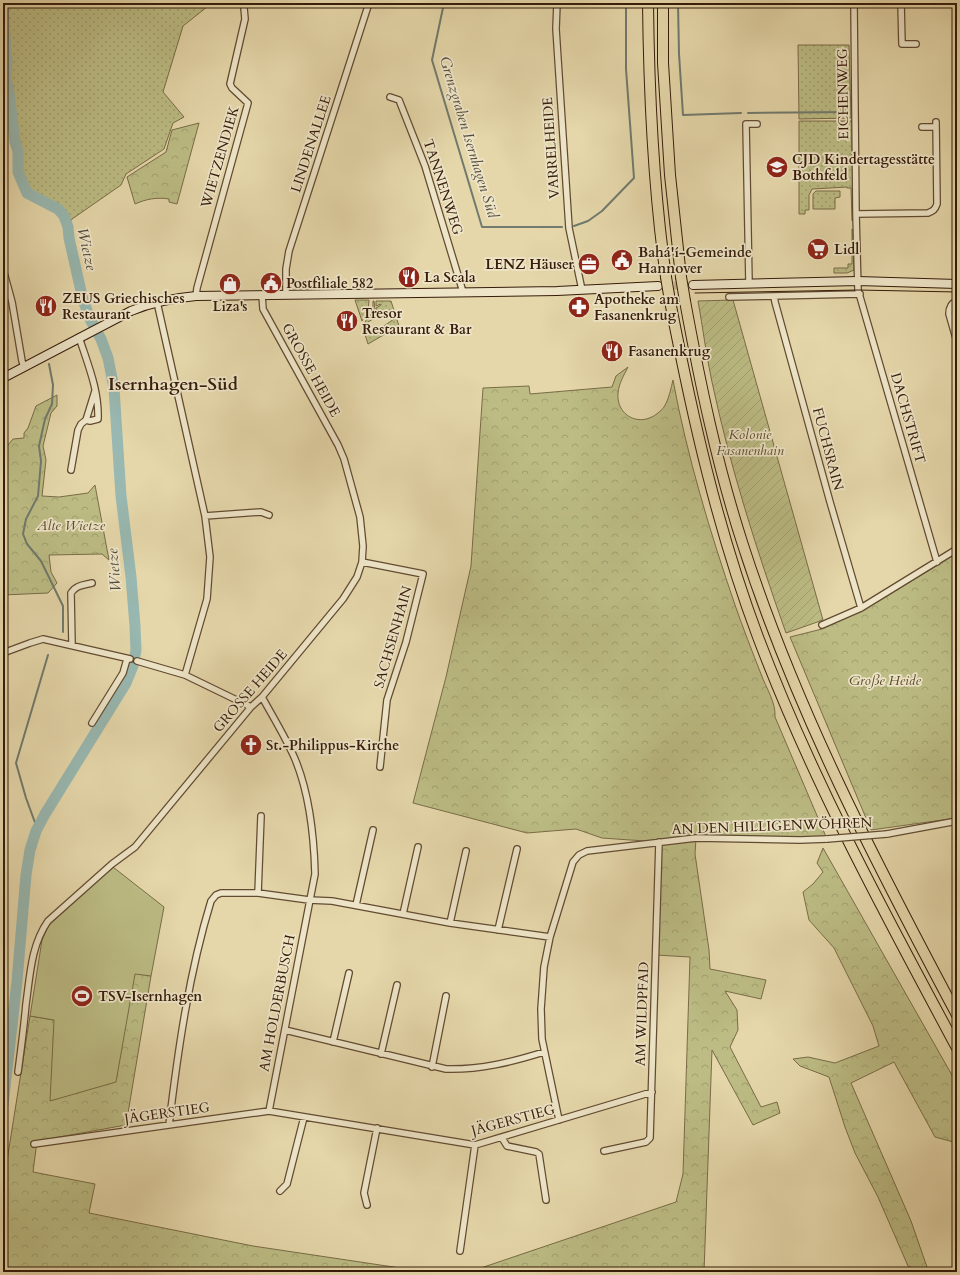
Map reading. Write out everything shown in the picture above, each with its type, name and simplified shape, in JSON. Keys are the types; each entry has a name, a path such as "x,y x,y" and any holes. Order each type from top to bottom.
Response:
{"highway":[{"path":"648,3 649,63 655,177 659,227 666,277 686,386 712,492 728,548 758,637 801,739 880,905 957,1048"},
{"path":"663,3 663,63 670,175 681,277 700,384 742,544 793,682 825,754 894,898 957,1015"}],"main road":[{"path":"693,285 858,281 957,284"},
{"path":"3,378 131,311 170,299 196,296 502,292 658,286"}],"street":[{"name":"LINDENALLEE","path":"286,295 286,269 289,251 369,3"},
{"name":"VARRELHEIDE","path":"557,3 556,29 568,228 582,290"},
{"name":"EICHENWEG","path":"854,3 858,281"},
{"path":"901,3 902,44 916,44"},
{"name":"WIETZENDIEK","path":"196,296 248,103 232,88 230,84 245,19 244,8"},
{"name":"TANNENWEG","path":"390,97 399,100 414,137 427,172 463,292"},
{"path":"749,283 746,124 756,124"},
{"path":"856,214 928,213 933,212 936,209 936,125 922,127"},
{"path":"3,269 12,302 24,367"},
{"name":"DACHSTRIFT","path":"858,281 860,294 937,562"},
{"path":"729,297 860,294"},
{"name":"GROSSE HEIDE","path":"18,1072 31,965 41,931 48,921 112,864 135,847 251,707 262,697 344,599 357,577 362,562 362,533 360,517 344,459 324,418 263,308 262,295"},
{"name":"FUCHSRAIN","path":"774,296 826,487 861,608"},
{"path":"157,302 205,516 210,557 207,599 185,675"},
{"path":"954,303 949,309 949,314 957,342"},
{"path":"79,337 96,389 98,404 98,419 90,422 86,420"},
{"path":"71,470 78,430 81,424 86,420 96,389"},
{"path":"205,516 261,512 269,515"},
{"path":"822,626 861,608 957,549"},
{"name":"SACHSENHAIN","path":"362,562 423,574 406,642 387,700 380,768"},
{"path":"72,645 71,593 74,588 92,583"},
{"path":"3,653 43,639 129,659 123,673 92,722"},
{"path":"136,660 185,675 251,707"},
{"name":"AM HOLDERBUSCH","path":"262,697 295,759 307,796 315,874 269,1111"},
{"path":"258,893 261,816"},
{"name":"AN DEN HILLIGENWÖHREN","path":"559,1120 541,1033 544,967 550,937 573,862 579,855 587,851 696,838 800,840 887,834 957,821"},
{"path":"356,905 373,830"},
{"name":"AM WILDPFAD","path":"604,1151 646,1142 650,1138 659,842"},
{"path":"403,914 418,848"},
{"path":"498,930 517,849"},
{"path":"450,923 466,851"},
{"path":"169,1125 175,1078 194,963 211,901 216,895 221,893 258,893 309,900 332,901 450,923 550,937"},
{"path":"333,1042 349,973"},
{"path":"381,1054 397,985"},
{"path":"432,1067 446,996"},
{"path":"285,1030 446,1070 476,1068 513,1062 544,1052"},
{"name":"JÄGERSTIEG","path":"34,1144 269,1111 475,1145 652,1092"},
{"path":"280,1191 287,1184 304,1117"},
{"path":"367,1205 364,1193 377,1128"},
{"path":"502,1138 506,1146 536,1152 539,1154 546,1200"},
{"path":"460,1251 475,1145"}],"green space":[{"path":"3,3 212,3 183,26 163,92 184,117 173,123 164,149 126,174 121,185 72,219 66,227 57,210 25,194 17,172 16,151 4,79"},
{"path":"798,45 849,45 851,118 799,119"},
{"path":"799,121 852,121 853,220 852,221 851,188 847,187 812,189 809,195 809,210 805,210 805,214 799,214"},
{"path":"199,123 177,204 169,202 169,199 156,198 135,204 127,177 166,152 172,130"},
{"path":"816,191 840,191 840,197 835,198 835,209 813,209 813,194"},
{"path":"852,229 854,270 847,273 834,273 834,268 848,268 848,264 852,264"},
{"path":"355,300 369,300 368,312 362,321"},
{"name":"Kolonie Fasanenhain","path":"733,300 823,620 786,633 755,540 727,446 710,372 698,301"},
{"path":"373,301 376,317 365,324 371,335 394,319 390,310 378,316 376,308 381,304 376,306 376,301 391,301 399,326 368,344 362,325 371,315"},
{"path":"628,367 619,386 618,401 621,408 630,417 644,419 658,413 666,404 673,380 692,465 708,522 738,614 772,700 775,717 827,839 696,838 695,854 709,950 710,969 766,980 761,999 725,991 737,1010 738,1030 730,1047 761,1107 777,1102 780,1113 753,1125 712,1050 704,1272 469,1272 676,1202 683,1174 690,957 656,955 659,842 602,838 576,829 527,833 413,803 446,677 471,566 483,388 529,386 530,394 612,387 616,376"},
{"path":"57,395 57,406 51,413 43,446 46,460 42,496 59,497 88,493 95,485 109,560 102,554 49,555 51,572 57,583 48,593 3,595 3,451 13,439 24,438 24,433 28,428 36,406"},
{"name":"Große Heide","path":"957,549 957,818 871,830 790,637 822,629 863,610 938,565 937,562"},
{"path":"823,848 957,1084 957,1143 935,1137 894,1062 851,1083 911,1221 927,1267 920,1271 908,1266 878,1197 855,1153 829,1077 800,1066 793,1059 808,1057 835,1063 879,1046 873,1026 834,948 809,920 803,892 813,884 823,872 817,863"},
{"name":"TSV-Isernhagen","path":"113,867 164,907 151,976 135,974 116,1082 50,1101 54,1020 30,1016 42,940 49,925"},
{"path":"135,973 151,976 126,1125 37,1141 33,1172 95,1184 89,1213 253,1246 427,1272 3,1272 3,1186 30,1016 54,1020"}],"waterway":[{"name":"Grenzgraben Isernhagen Süd","path":"444,3 432,60 482,227 562,227"},
{"name":"Grenzgraben Isernhagen Süd","path":"574,226 588,221 602,211 634,178 626,69 626,3"},
{"path":"678,3 679,54 683,115 741,113"},
{"name":"Wietze","path":"3,11 7,61 6,79 15,142 18,151 18,172 27,193 58,209 64,216 68,227 69,238 83,300 108,358 114,388 121,496 131,577 136,650 133,666 126,683 45,814 36,831 30,850 26,875 17,981 3,1105"},
{"name":"Grenzgraben Isernhagen Süd","path":"748,113 849,112"},
{"name":"Alte Wietze","path":"49,364 53,385 52,404 45,419 39,446 41,461 38,496 26,519 23,534 27,544 41,561 63,606 63,632"},
{"name":"Alte Wietze","path":"37,828 26,798 16,763 48,655"}],"tunnel":[{"path":"662,286 688,285"}],"tram line":[{"path":"695,293 858,290 957,292"}],"place":[{"name":"CJD Kindertagesstätte Bothfeld","path":"777,167"},
{"name":"Lidl","path":"818,249"},
{"name":"Bahá'í-Gemeinde Hannover","path":"622,260"},
{"name":"LENZ Häuser","path":"589,264"},
{"name":"La Scala","path":"409,277"},
{"name":"Postfiliale 582","path":"271,283"},
{"name":"Liza's","path":"230,284"},
{"name":"ZEUS Griechisches Restaurant","path":"46,306"},
{"name":"Apotheke am Fasanenkrug","path":"579,307"},
{"name":"Tresor Restaurant & Bar","path":"347,321"},
{"name":"Fasanenkrug","path":"612,351"},
{"name":"St.-Philippus-Kirche","path":"251,745"},
{"name":"TSV-Isernhagen","path":"82,996"}],"district":[{"name":"Isernhagen-Süd","path":"173,384"}]}
